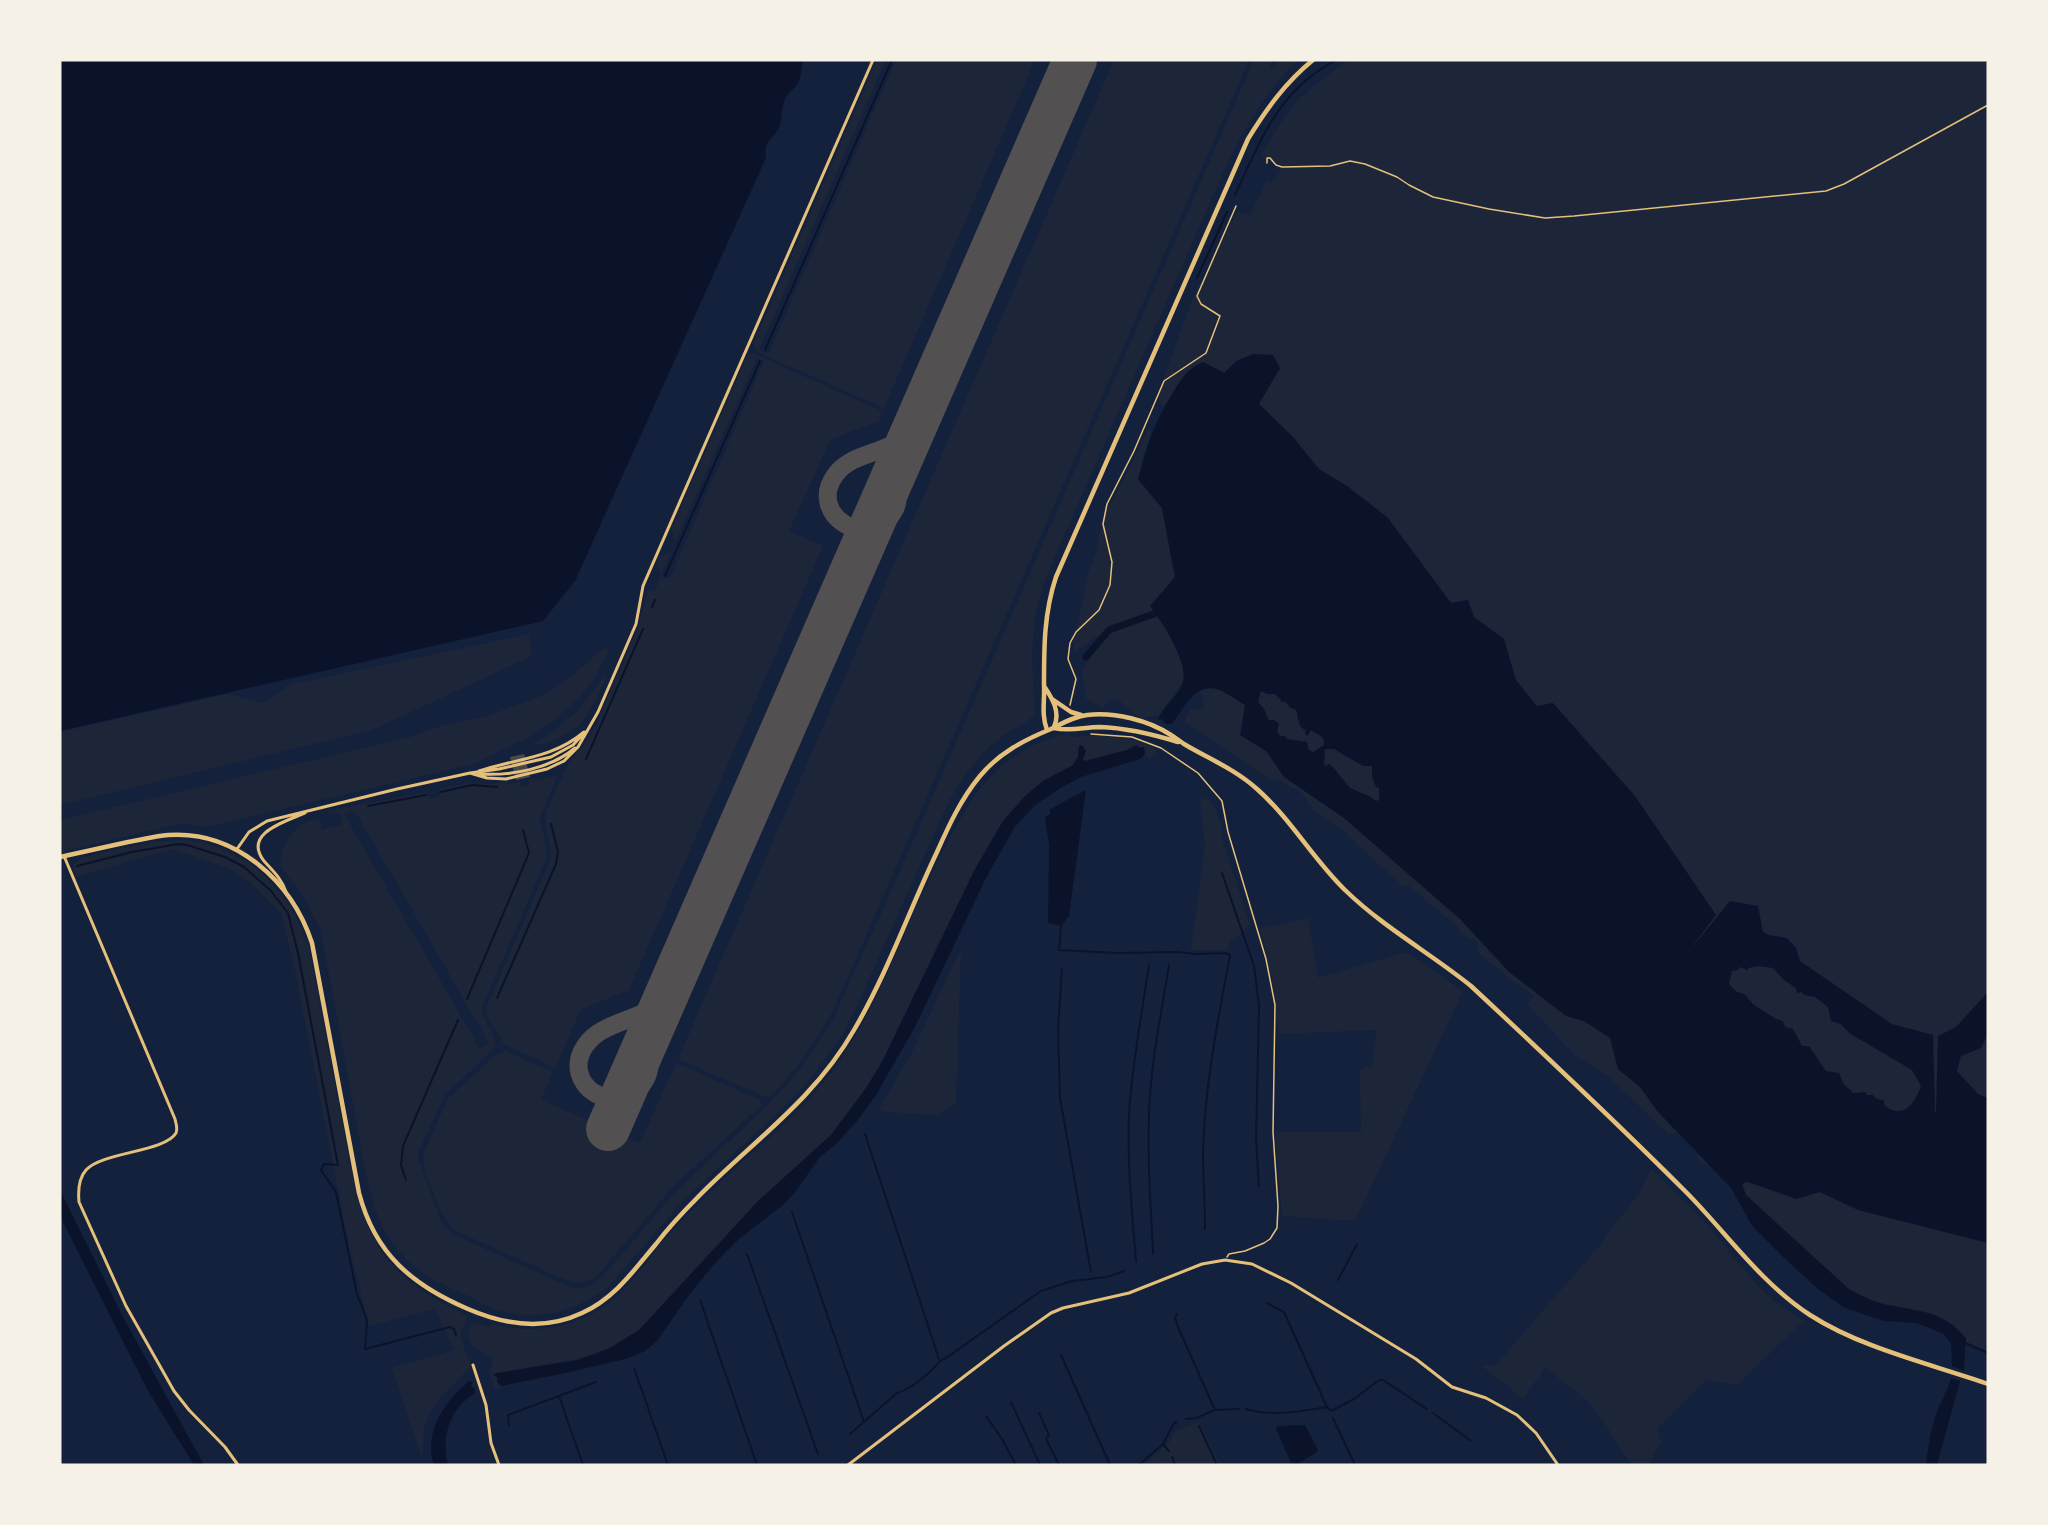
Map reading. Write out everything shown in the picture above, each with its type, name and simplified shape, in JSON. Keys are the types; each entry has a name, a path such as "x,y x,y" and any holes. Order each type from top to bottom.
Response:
{"main road":[{"path":"1047,730 1042,700 1043,648 1052,591 1062,563 1248,139 1279,92 1313,60"},
{"path":"1044,686 1052,698 1057,715 1054,728"},
{"path":"1052,698 1077,715 1112,716 1141,722 1170,734 1229,768 1256,788 1277,809 1313,855 1344,889 1390,928 1441,962 1496,1009 1679,1185 1756,1270 1795,1304 1853,1338 1988,1384"},
{"path":"62,857 144,839 167,835 188,835 211,839 237,849 264,869 286,892 303,918 312,943 359,1193 367,1219 377,1238 398,1265 416,1282 452,1302 505,1322 529,1324 561,1321 581,1314 613,1294 698,1197 782,1120 812,1089 842,1050 861,1019 954,815 987,767 1020,743 1067,720 1087,715"},
{"path":"1054,728 1065,731 1096,727 1125,729 1184,744"}],"street":[{"path":"470,773 487,778 506,779 547,769 564,761 583,741 636,624 641,591 646,577 873,60"},
{"path":"237,849 249,832 261,824 280,817 552,752 571,742 590,726"},
{"path":"286,892 282,881 260,854 260,840 267,830 315,809"},
{"path":"62,857 71,873 176,1119 177,1129 175,1135 170,1139 139,1151 94,1163 84,1172 78,1186 79,1202 126,1306 174,1391 225,1447 238,1465"},
{"path":"848,1465 1051,1312 1129,1293 1202,1264 1225,1260 1252,1264 1291,1283 1416,1359 1452,1387 1486,1398 1517,1416 1536,1433 1558,1465"},
{"path":"473,1365 486,1405 491,1443 499,1465"}],"path":[{"path":"1267,163 1267,158 1270,158 1276,165 1282,166 1330,166 1350,161 1365,164 1397,177 1433,197 1545,218 1574,216 1826,191 1844,184 1988,105"},
{"path":"1068,710 1074,696 1076,679 1068,659 1070,643 1076,632 1099,610 1110,585 1112,562 1103,524 1104,512 1134,451 1164,381 1206,353 1220,316 1201,304 1197,296 1236,206"},
{"path":"1088,734 1132,737 1161,748 1203,777 1222,801 1228,832 1266,959 1273,992 1275,1034 1273,1132 1278,1206 1277,1228 1270,1239 1245,1251 1229,1254 1225,1260"}],"shaded area":[{"path":"60,60 803,60 799,80 786,97 779,127 767,145 766,158 575,581 543,621 60,731"},
{"path":"877,60 886,60 760,351 769,353 896,60 1035,60 884,408 757,352 753,344"},
{"path":"1114,60 1249,60 833,1011 787,1078 769,1097 763,1096 678,1059"},
{"path":"1254,60 1272,60 1269,70 1281,60 1299,60 1266,97 1225,168 1047,575 1034,626 1032,660 1035,713 1028,721 1004,735 978,759 949,801 854,1012 841,1037 811,1078 788,1103 683,1201 608,1287 581,1303 553,1313 523,1315 507,1313 432,1279 407,1260 391,1241 378,1217 368,1183 321,931 303,896 281,867 283,851 294,831 316,819 321,822 321,830 343,824 340,814 336,812 326,814 337,809 427,792 429,799 440,796 439,789 468,783 492,784 507,781 508,784 520,782 521,787 529,785 528,780 557,776 540,818 546,846 546,859 482,1007 484,1018 494,1038 495,1048 445,1095 419,1150 418,1157 440,1220 452,1234 576,1288 589,1286 605,1274 677,1190 763,1110 799,1071 832,1021 882,912","holes":["355,811 489,1043 480,1049 344,814"]},
{"path":"1350,60 1988,60 1988,1355 1959,1338 1946,1326 1859,1301 1778,1236 1717,1165 1699,1163 1696,1147 1679,1132 1668,1134 1607,1075 1577,1057 1527,1005 1535,996 1507,977 1479,953 1477,941 1461,934 1458,927 1408,885 1401,887 1399,882 1339,826 1332,824 1313,809 1301,792 1278,779 1272,781 1185,722 1190,708 1204,709 1203,696 1183,681 1159,716 1142,718 1135,715 1121,702 1110,699 1103,709 1086,698 1081,671 1108,637 1100,634 1074,653 1073,646 1088,573 1097,550 1107,510 1148,430 1151,430 1138,479 1162,508 1173,570 1388,518 1347,486 1319,469 1292,436 1258,404 1280,368 1238,360 1224,373 1203,362 1190,370 1162,408 1158,394 1192,300 1237,211 1250,215 1267,181 1271,183 1279,174 1281,165 1261,156 1270,140 1288,112 1308,90"},
{"path":"748,354 755,354 882,411 878,421 830,440 789,531 823,546 629,990 581,1009 555,1068 504,1044 488,1019 487,1006 550,861 546,812 569,762 586,742 596,725 639,625 648,590 654,592 659,582 660,572 656,565 660,556 669,553 675,540 671,530","holes":["757,358 764,361 671,576 668,579 662,576 662,572"]},
{"path":"1253,354 1273,355 1280,368 1259,404 1292,436 1319,469 1347,486 1388,518 1451,603 1468,600 1474,617 1504,639 1516,680 1537,706 1553,703 1635,796 1716,915 1686,955 1730,901 1758,906 1763,932 1787,938 1796,948 1800,961 1892,1024 1933,1035 1935,1112 1938,1036 1956,1027 1988,992 1988,1034 1981,1048 1961,1056 1957,1071 1978,1094 1988,1098 1988,1243 1858,1210 1820,1192 1796,1199 1754,1184 1746,1182 1742,1184 1746,1195 1849,1289 1882,1304 1933,1314 1958,1329 1966,1338 1964,1371 1952,1366 1951,1344 1944,1334 1917,1323 1884,1321 1845,1308 1818,1289 1783,1257 1752,1226 1731,1188 1658,1112 1640,1087 1618,1069 1610,1038 1584,1021 1566,1016 1509,972 1460,919 1344,818 1284,777 1266,751 1240,735 1245,705 1219,690 1204,689 1191,698 1172,724 1165,724 1162,719 1158,720 1179,690 1184,677 1174,644 1150,606 1175,577 1162,508 1138,479 1154,428 1183,378 1191,369 1203,362 1224,373 1238,360","holes":["1261,691 1275,694 1281,703 1283,701 1296,710 1300,725 1306,730 1307,736 1311,730 1322,737 1324,745 1313,752 1309,750 1307,742 1280,736 1277,731 1279,724 1274,720 1269,720 1258,702","1325,749 1334,749 1363,766 1372,766 1372,777 1376,787 1379,788 1379,800 1376,801 1350,788 1332,766 1324,764","1757,966 1773,968 1784,980 1796,988 1797,993 1802,992 1804,995 1815,997 1828,1007 1831,1021 1841,1024 1849,1033 1912,1070 1921,1086 1912,1104 1902,1111 1891,1109 1884,1105 1884,1100 1877,1099 1873,1095 1867,1095 1865,1092 1853,1093 1843,1083 1839,1073 1826,1071 1809,1046 1802,1046 1793,1029 1785,1027 1783,1021 1754,1005 1744,994 1737,992 1729,984 1732,971 1740,967 1747,970"]},
{"path":"529,634 532,656 372,730 60,805 60,732 227,694 262,703 293,684"},
{"path":"605,647 610,650 593,680 579,698 556,719 529,737 474,764 206,827 182,823 60,852 60,820 410,737 443,725 484,717 546,693 574,674"},
{"path":"605,674 593,706 581,723 566,735 535,746 534,743 555,730 574,713 591,695"},
{"path":"1068,734 1072,737 1104,736 1127,739 1157,750 1150,759 1145,756 1144,747 1133,746 1127,750 1085,761 1079,746 1078,757 1073,765 1043,781 1003,821 974,871 882,1062 866,1088 831,1135 758,1201 653,1318 638,1331 608,1349 577,1359 497,1373 493,1375 497,1376 496,1380 501,1388 495,1389 489,1372 492,1367 491,1358 471,1344 469,1340 468,1335 474,1322 489,1327 491,1324 530,1329 555,1327 592,1314 618,1295 679,1223 797,1112 836,1067 874,1001 933,871 961,818 979,790 1001,766 1018,754 1047,740"},
{"path":"1082,745 1086,751 1083,759 1085,761 1127,750 1137,745 1138,748 1144,747 1145,754 1140,759 1081,777 1059,789 1035,805 1014,828 985,880 916,1025 876,1095 857,1121 837,1143 819,1158 796,1191 782,1206 739,1239 715,1263 657,1341 645,1351 626,1359 561,1374 501,1386 497,1383 498,1378 493,1375 497,1373 578,1360 608,1349 639,1330 758,1201 831,1135 882,1062 974,871 1003,821 1024,797 1043,781 1073,765 1078,757 1079,746"},
{"path":"1086,790 1069,916 1061,926 1048,923 1049,846 1045,817 1050,814 1050,809"},
{"path":"1207,798 1215,808 1221,824 1222,839 1250,924 1232,939 1227,950 1191,950 1205,847 1200,801"},
{"path":"184,840 207,844 246,861 278,889 290,907 301,926 309,948 356,1194 364,1218 373,1238 397,1270 411,1283 468,1316 460,1336 471,1366 434,1405 424,1427 422,1458 392,1368 454,1350 435,1309 369,1326 349,1246 295,970 281,913 248,881 231,869 173,849 76,877 73,869 75,863 83,857 151,842"},
{"path":"1308,918 1318,978 1406,952 1463,991 1355,1221 1282,1216 1275,1132 1361,1132 1360,1069 1372,1065 1377,1030 1278,1034 1272,981 1259,929"},
{"path":"961,949 956,1103 937,1115 878,1110 911,1054"},
{"path":"505,1051 553,1072 541,1100 640,1143 676,1063 760,1100 761,1105 673,1187 595,1278 583,1283 568,1281 454,1230 443,1216 425,1172 423,1155 448,1098 496,1055"},
{"path":"1652,1169 1710,1228 1750,1277 1774,1301 1803,1321 1737,1385 1706,1380 1657,1429 1661,1441 1649,1465 1633,1465 1592,1407 1545,1368 1523,1399 1482,1366 1495,1366 1600,1245 1641,1190"},
{"path":"60,1190 122,1315 204,1465 194,1465 148,1391 60,1216"},
{"path":"1951,1378 1960,1381 1937,1465 1926,1465 1933,1422"},
{"path":"469,1381 473,1382 471,1387 475,1388 474,1394 458,1408 449,1425 446,1445 448,1465 434,1465 431,1441 438,1418 452,1398"},
{"path":"1199,1422 1220,1465 1144,1465 1167,1445 1176,1431"},
{"path":"1305,1425 1318,1450 1296,1465 1292,1465 1276,1429 1277,1426"}],"building":[{"path":"524,754 530,777 516,780 510,757"}],"waterway":[{"path":"765,350 892,60"},
{"path":"1235,195 1271,121 1291,95 1318,71 1336,60"},
{"path":"1197,278 1227,212"},
{"path":"665,576 760,361"},
{"path":"652,607 655,600"},
{"path":"1086,657 1109,630 1162,611"},
{"path":"586,759 643,629"},
{"path":"440,792 472,785 497,787"},
{"path":"368,806 426,795"},
{"path":"497,998 556,864 558,852 551,824"},
{"path":"467,999 529,853 523,830"},
{"path":"77,866 132,852 178,844 187,845 225,857 244,867 271,891 288,913 298,953 338,1165 324,1164 321,1170 336,1192 357,1294 367,1320 365,1349 450,1327 454,1329 456,1335"},
{"path":"1222,873 1254,966 1259,1006 1256,1141 1259,1186"},
{"path":"1061,926 1059,950 1117,953 1226,953 1230,955 1206,1102 1203,1151 1205,1229"},
{"path":"1136,1261 1129,1169 1129,1114 1149,964"},
{"path":"1153,1254 1148,1151 1151,1078 1169,965"},
{"path":"1062,968 1058,1030 1060,1098 1091,1272"},
{"path":"406,1180 401,1165 403,1146 458,1020"},
{"path":"865,1134 939,1359"},
{"path":"792,1212 864,1422"},
{"path":"1338,1280 1357,1244"},
{"path":"747,1254 818,1454"},
{"path":"850,1434 897,1393 907,1389 931,1371 941,1360 1041,1291 1072,1281 1107,1277 1124,1271"},
{"path":"700,1300 757,1465"},
{"path":"1267,1303 1284,1312 1327,1407"},
{"path":"1177,1314 1175,1318 1178,1327 1215,1410"},
{"path":"1963,1342 1988,1353"},
{"path":"1061,1355 1110,1465"},
{"path":"634,1368 668,1465"},
{"path":"1246,1409 1276,1413 1327,1407 1331,1411 1354,1399 1379,1380 1383,1380 1427,1409"},
{"path":"509,1425 508,1415 596,1382"},
{"path":"559,1396 583,1465"},
{"path":"1011,1402 1040,1465"},
{"path":"1186,1419 1196,1418 1215,1410 1239,1409"},
{"path":"1039,1413 1049,1435 1046,1439 1059,1465"},
{"path":"1433,1413 1471,1441"},
{"path":"986,1416 1016,1465"},
{"path":"1333,1418 1355,1465"},
{"path":"1139,1465 1163,1444 1174,1423 1177,1422"},
{"path":"1199,1426 1217,1465"},
{"path":"1163,1444 1169,1451"},
{"path":"1172,1457 1175,1465"}],"taxiway":[{"path":"903,453 897,475 896,507 883,523 870,529 856,529 844,524 834,515 828,503 829,489 842,467 892,445 907,435 916,424"},
{"path":"663,999 651,1033 650,1066 644,1082 633,1093 620,1098 607,1098 595,1093 585,1085 580,1074 579,1060 585,1046 603,1030 647,1011 665,995"}],"runway":[{"path":"608,1129 1075,60"}]}
